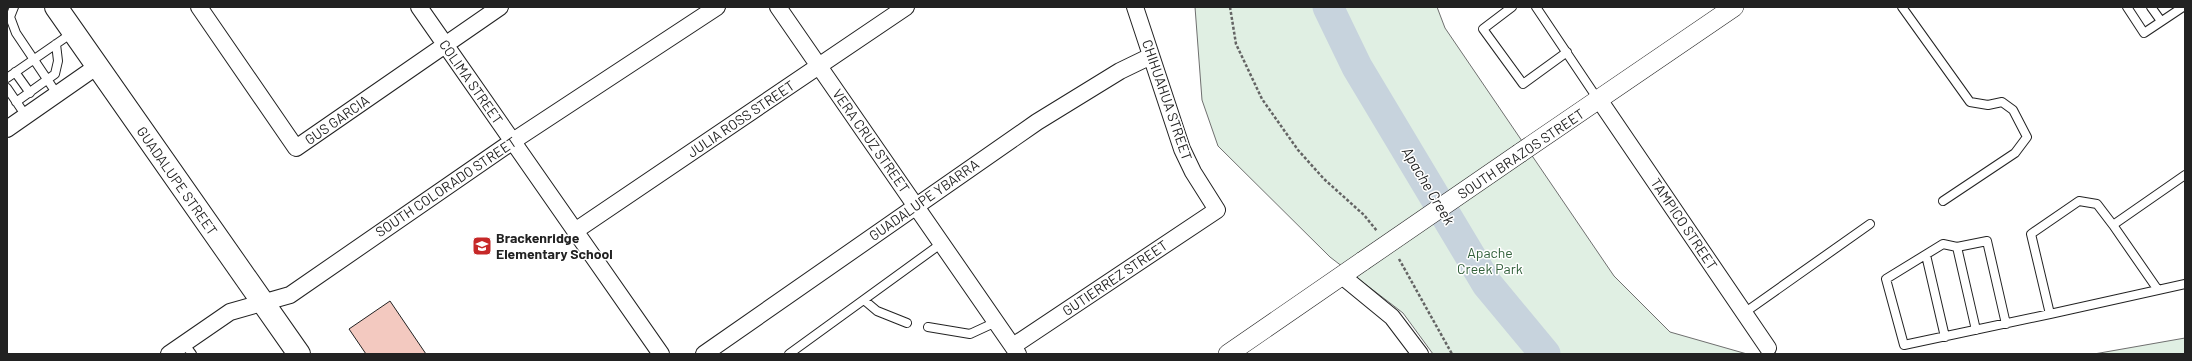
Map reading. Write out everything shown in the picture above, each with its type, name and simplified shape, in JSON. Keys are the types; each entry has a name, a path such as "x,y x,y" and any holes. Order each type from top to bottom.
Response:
{"main road":[{"name":"GUADALUPE STREET","path":"56,7 64,38 96,67 299,354"}],"street":[{"name":"GUS GARCIA","path":"199,7 296,148 500,7"},
{"name":"COLIMA STREET","path":"419,7 661,354"},
{"name":"SOUTH COLORADO STREET","path":"169,354 188,349 230,312 290,294 513,141 717,7"},
{"name":"VERA CRUZ STREET","path":"778,7 1016,350"},
{"name":"JULIA ROSS STREET","path":"575,231 906,7"},
{"name":"CHIHUAHUA STREET","path":"1135,7 1182,149 1193,172 1217,210"},
{"name":"SOUTH BRAZOS STREET","path":"1228,354 1600,101 1734,7"},
{"name":"GUADALUPE YBARRA","path":"704,354 1043,119 1120,71 1151,56"},
{"path":"7,128 96,67"},
{"name":"TAMPICO STREET","path":"1600,101 1768,348"},
{"name":"GUTIERREZ STREET","path":"1016,350 1217,210"},
{"path":"1342,276 1392,317 1420,354"}],"lane":[{"path":"14,7 10,17 16,33 56,94"},
{"path":"1512,7 1483,29 1524,84 1567,52"},
{"path":"1536,7 1600,101"},
{"path":"1902,7 1970,102 1988,105 2002,102 2013,110 2027,137 2015,153 1943,201"},
{"path":"2127,7 2144,32 2180,8"},
{"path":"2151,7 2161,21"},
{"path":"7,78 64,38"},
{"path":"16,102 55,74 64,38"},
{"path":"15,72 30,93"},
{"path":"7,88 26,116"},
{"path":"2113,225 2185,175"},
{"path":"2050,314 2031,234 2079,201 2097,204 2158,290"},
{"path":"1744,313 1870,224"},
{"path":"2006,324 1986,241 1957,247 1943,244 1886,279 1904,345 2006,324 2185,284"},
{"path":"789,354 942,243"},
{"path":"1957,247 1976,330"},
{"path":"1926,255 1945,337"},
{"path":"864,300 878,311 907,323"},
{"path":"928,327 970,334 996,322"}],"path":[{"path":"1230,7 1236,44 1262,99 1298,150 1314,168 1364,215 1382,237"},
{"path":"1395,253 1452,354"}],"green space":[{"name":"Apache Creek Park","path":"1195,7 1437,7 1445,28 1614,276 1670,332 1747,354 1433,354 1403,313 1330,257 1218,146 1202,100"},
{"path":"2185,338 2185,354 2094,354"}],"building":[{"path":"390,301 426,354 366,354 349,329"}],"waterway":[{"name":"Apache Creek","path":"1328,7 1357,67 1487,284 1545,354"}],"place":[{"name":"Brackenridge Elementary School","path":"482,246"}]}
